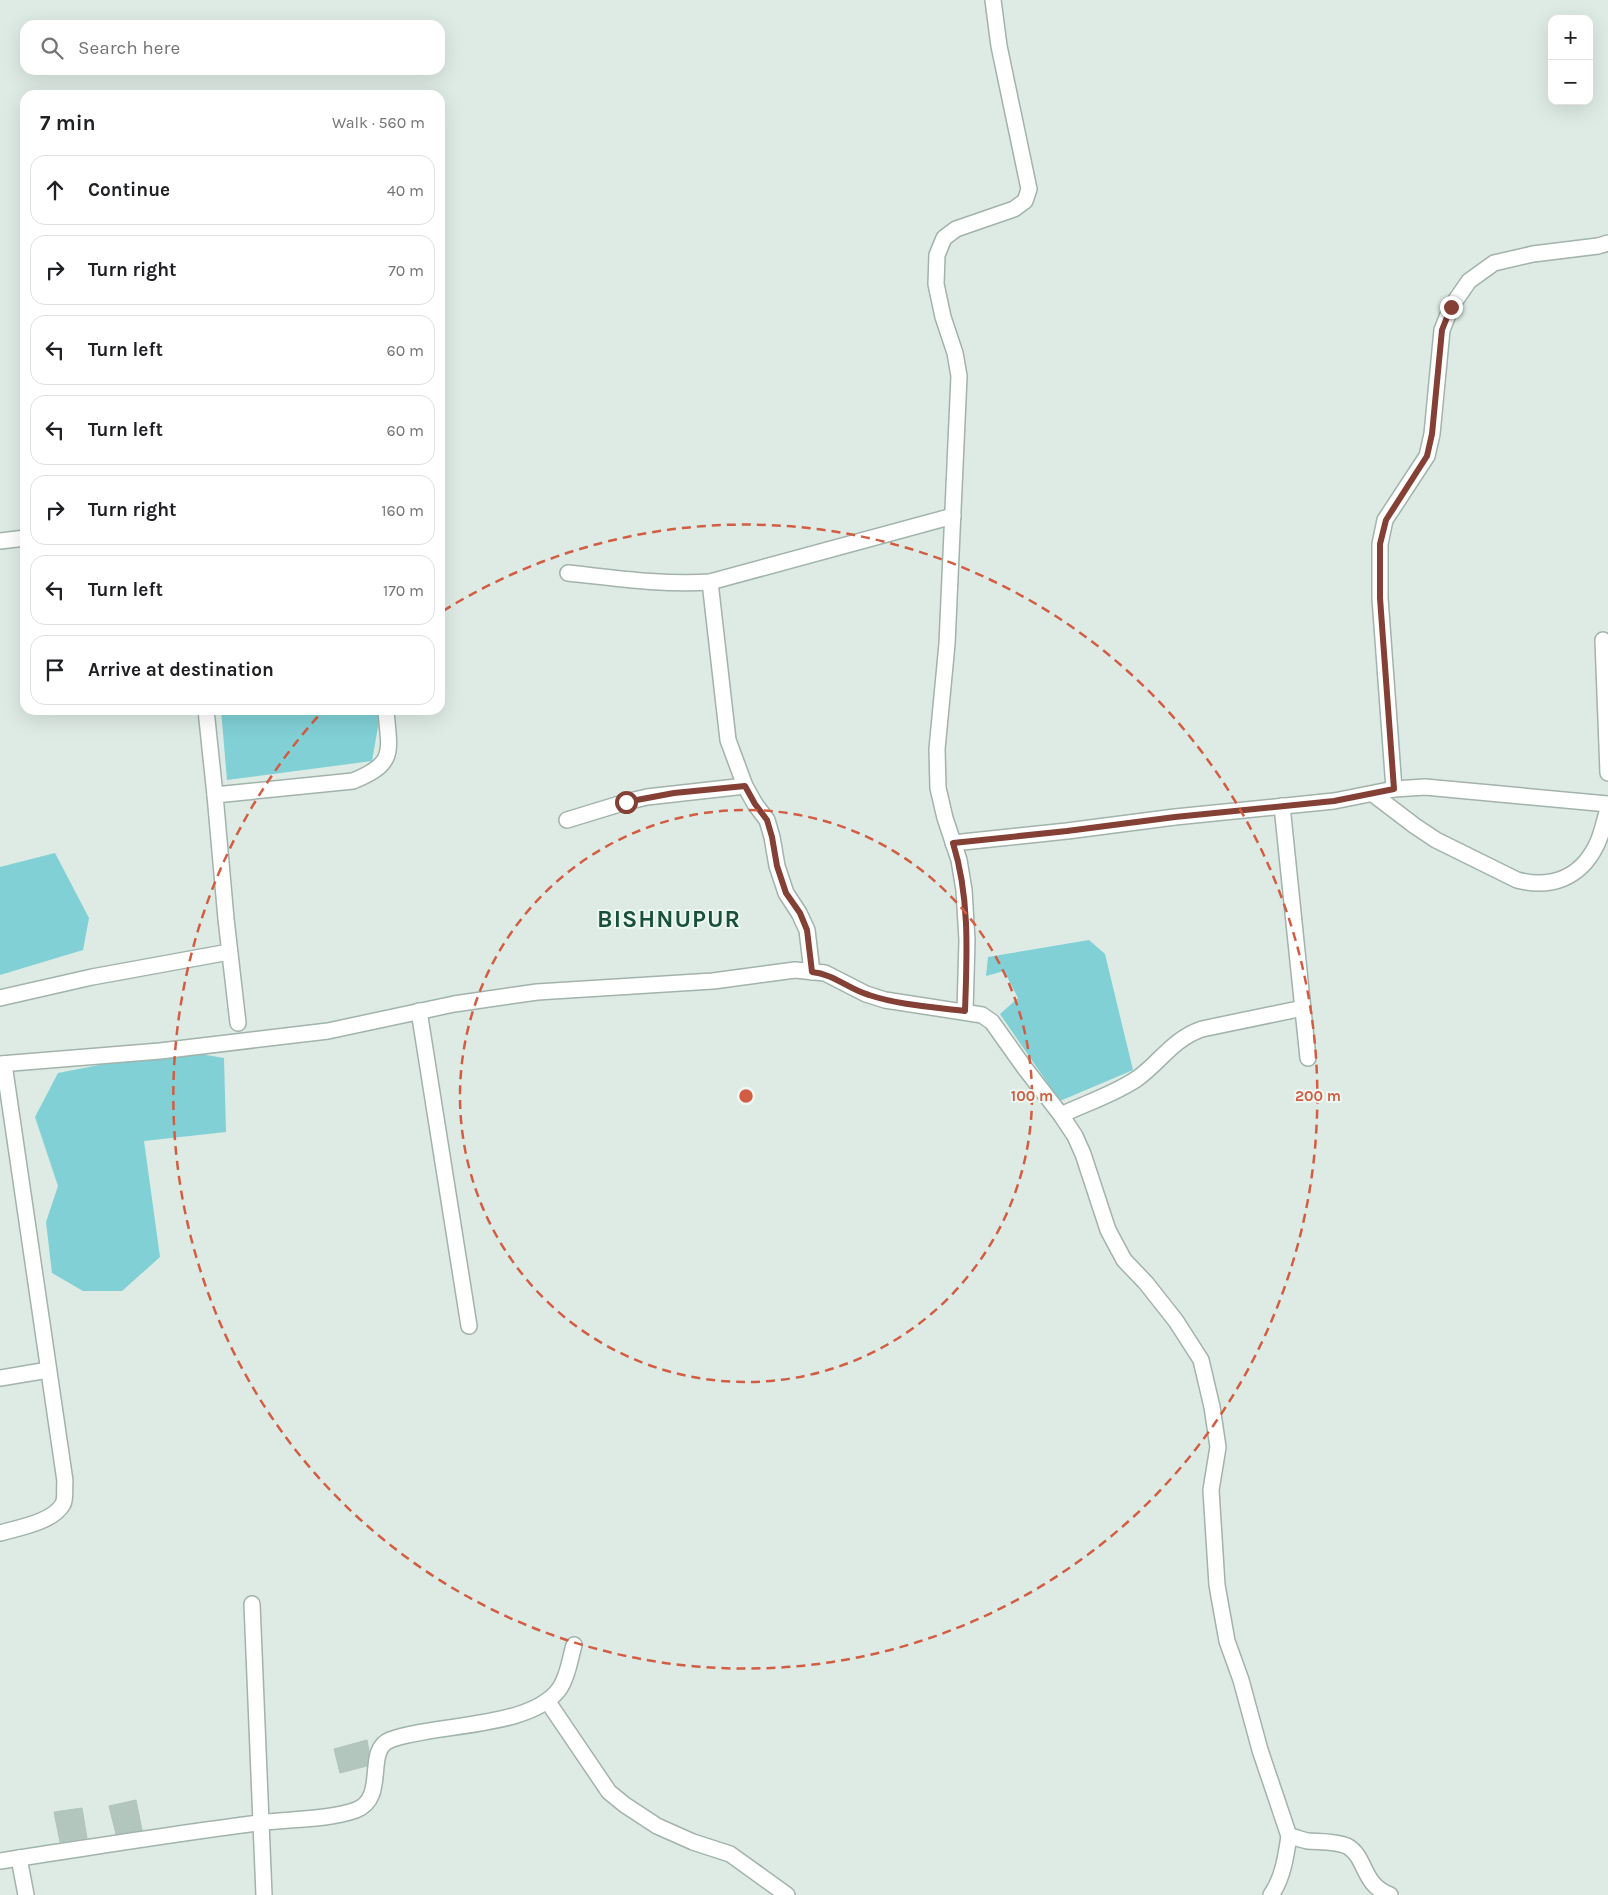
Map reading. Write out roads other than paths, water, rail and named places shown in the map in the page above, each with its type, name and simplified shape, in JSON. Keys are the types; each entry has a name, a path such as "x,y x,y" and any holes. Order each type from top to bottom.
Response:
{"street":[{"path":"965,1011 967,940 964,890 938,788 937,749 947,644 958,376 955,353 943,317 936,284 937,255 944,238 956,229 1014,210 1026,200 1029,188 999,46 993,0"},
{"path":"1394,789 1380,598 1380,544 1386,520 1427,456 1432,434 1442,330 1451,307 1469,281 1494,263 1533,254 1598,246 1608,243"},
{"path":"568,573 647,582 710,582 953,516"},
{"path":"0,541 20,539"},
{"path":"710,582 728,740 745,786 767,820 777,866 786,893 800,913 807,930 812,972"},
{"path":"1603,640 1608,773"},
{"path":"207,715 229,952 238,1023"},
{"path":"215,796 353,781 372,773 385,762 389,748 386,715"},
{"path":"567,820 646,797 745,786"},
{"path":"953,843 1334,801 1394,789 1425,787 1608,804"},
{"path":"1373,794 1436,840 1517,880 1531,884 1552,882 1571,876 1584,864 1596,846 1608,809"},
{"path":"1282,806 1308,1058"},
{"path":"0,998 92,977 229,952"},
{"path":"0,1533 37,1522 55,1513 64,1503 65,1481 2,1064 160,1051 328,1031 454,1004 537,992 713,981 795,970 825,973 866,994 885,1000 982,1015 992,1022 1061,1115 1082,1154 1108,1230 1124,1260 1146,1283 1176,1321 1200,1360 1212,1406 1218,1447 1212,1490 1217,1585 1227,1641 1241,1680 1260,1750 1289,1836 1285,1863 1271,1895"},
{"path":"1061,1115 1138,1078 1168,1049 1188,1034 1202,1029 1303,1008"},
{"path":"419,1011 470,1326"},
{"path":"0,1378 48,1370"},
{"path":"252,1604 264,1895"},
{"path":"0,1861 261,1822 341,1814 357,1809 368,1802 373,1791 380,1748 388,1741 426,1731 488,1722 518,1715 548,1702 560,1688 567,1673 574,1645"},
{"path":"548,1702 609,1792 625,1805 657,1826 693,1842 730,1854 787,1895"},
{"path":"1289,1836 1306,1841 1338,1843 1349,1847 1360,1860 1372,1884 1381,1892 1390,1895"},
{"path":"19,1858 26,1895"}],"water":[{"path":"221,715 380,715 372,761 227,780"},
{"path":"55,853 89,918 83,950 0,975 0,867"},
{"path":"1089,940 1105,954 1133,1070 1060,1101 1000,1014 1018,998 1004,971 986,976 988,957"},
{"path":"176,1050 224,1058 226,1132 144,1141 160,1257 122,1291 83,1291 52,1273 46,1222 58,1186 35,1117 58,1073"}],"district":[{"name":"BISHNUPUR","path":"669,919"}]}
